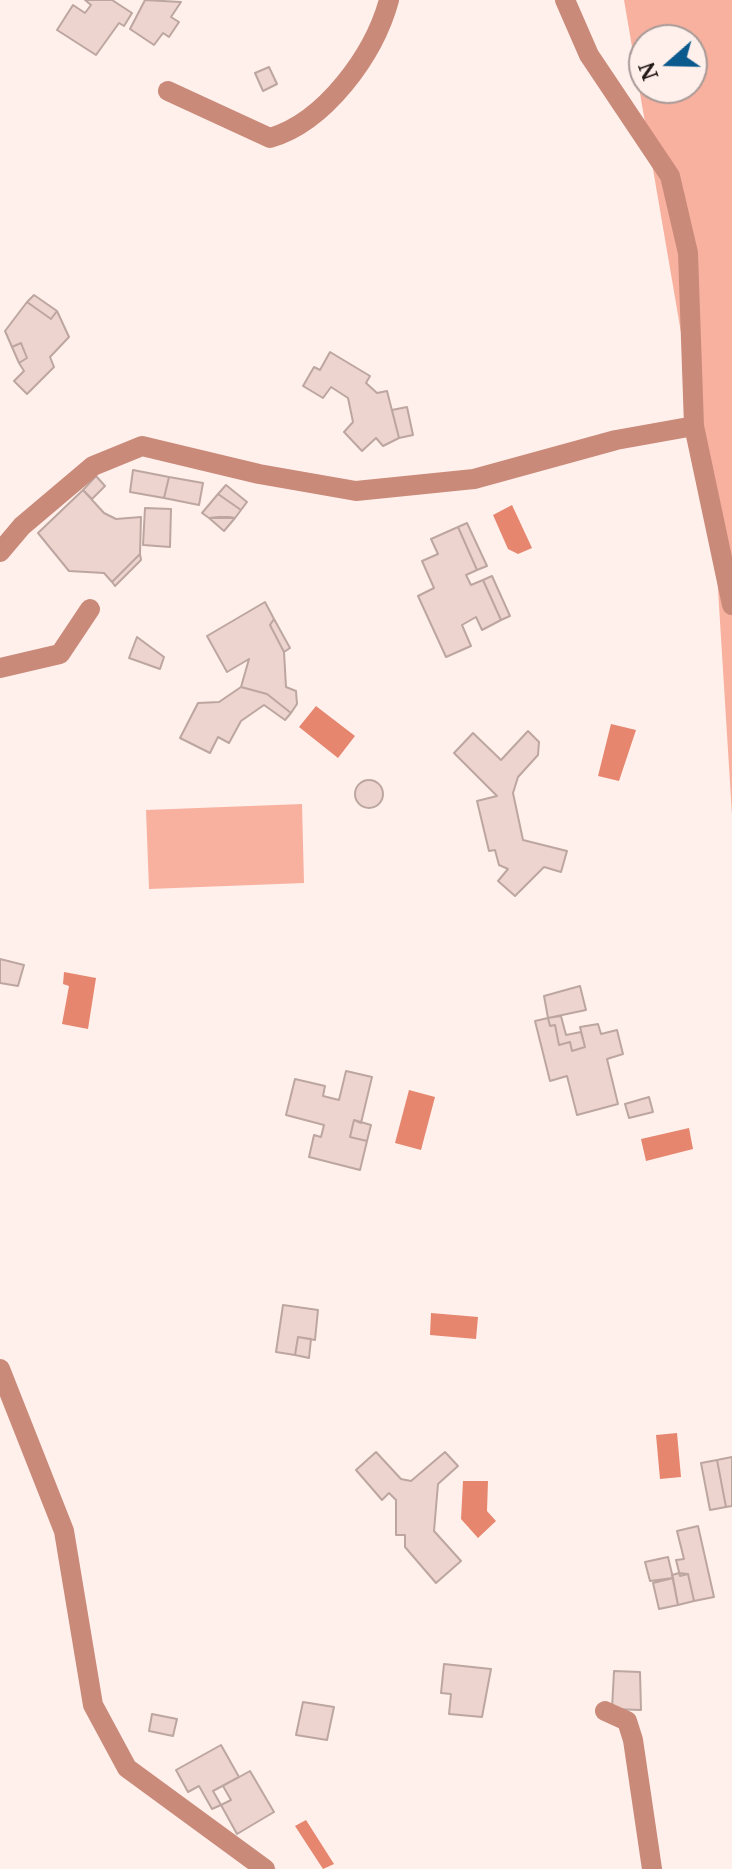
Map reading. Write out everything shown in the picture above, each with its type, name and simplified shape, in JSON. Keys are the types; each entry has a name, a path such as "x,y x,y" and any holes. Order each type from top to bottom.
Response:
{"street":[{"path":"168,91 270,138 288,133 306,123 336,91 358,62 385,14 389,0"},
{"path":"565,0 589,55 670,176 688,253 694,426 732,605"},
{"path":"0,552 22,526 93,466 142,446 259,474 356,491 474,479 616,440 694,426"},
{"path":"0,668 60,654 90,609"},
{"path":"0,1369 64,1531 93,1705 127,1768 265,1869"},
{"path":"605,1711 627,1721 633,1740 652,1869"}],"shaded area":[{"path":"624,0 732,0 732,815 714,525 642,104 708,104 708,24 628,24"},
{"path":"512,505 532,548 518,554 508,549 493,515"},
{"path":"316,706 355,736 338,758 299,727"},
{"path":"611,724 636,730 619,781 598,776"},
{"path":"302,804 304,883 149,889 146,810"},
{"path":"64,972 96,978 88,1029 62,1024 69,986 63,984"},
{"path":"409,1090 435,1097 421,1150 395,1143"},
{"path":"689,1128 693,1149 646,1161 641,1139"},
{"path":"431,1313 478,1317 476,1339 430,1335"},
{"path":"677,1433 681,1477 660,1479 656,1435"},
{"path":"463,1481 488,1481 487,1511 496,1521 478,1538 461,1519"},
{"path":"306,1820 334,1864 323,1869 295,1826"}],"building":[{"path":"85,0 112,0 132,13 124,26 119,23 96,55 57,30 73,5 85,13 91,5"},
{"path":"145,0 181,2 171,17 179,22 169,37 163,33 154,45 130,29"},
{"path":"269,67 277,84 263,91 255,73"},
{"path":"34,295 57,311 51,319 27,302"},
{"path":"27,302 51,319 57,311 69,337 50,357 54,367 27,394 14,381 24,371 19,363 27,358 21,343 12,347 5,331"},
{"path":"21,343 27,358 19,363 12,347"},
{"path":"330,352 370,376 366,383 377,393 387,391 399,438 383,446 376,438 362,451 344,432 353,422 348,398 331,387 323,398 303,386 314,367 320,370"},
{"path":"407,407 413,435 399,438 392,410"},
{"path":"133,470 169,477 164,498 130,492"},
{"path":"96,476 105,486 92,499 83,490"},
{"path":"169,477 203,483 199,505 164,498"},
{"path":"226,485 247,502 241,510 218,494"},
{"path":"83,490 104,513 116,519 141,517 140,554 112,582 104,573 69,571 38,533"},
{"path":"218,494 241,510 235,518 209,518 202,513"},
{"path":"145,508 171,509 170,547 143,545"},
{"path":"209,518 235,518 224,531"},
{"path":"467,523 487,566 477,570 458,527"},
{"path":"458,527 477,570 466,575 471,585 483,580 501,620 482,630 476,617 462,625 471,646 446,657 418,596 434,588 422,561 438,554 431,539"},
{"path":"140,554 141,560 115,586 112,582"},
{"path":"492,576 510,616 501,620 483,580"},
{"path":"265,602 274,619 270,625 284,652 286,687 296,691 297,704 291,713 267,694 241,687 249,659 227,672 207,636"},
{"path":"274,619 290,648 284,652 270,625"},
{"path":"137,637 164,657 160,669 129,658"},
{"path":"241,687 267,694 291,713 285,720 264,705 241,721 229,743 218,737 210,753 180,738 198,703 219,702"},
{"path":"528,731 539,742 538,755 518,777 513,793 523,840 567,851 561,872 544,867 515,896 498,881 508,869 499,865 495,850 489,851 477,801 497,796 454,753 473,733 501,760"},
{"path":"369,780 379,784 383,794 379,804 369,808 359,804 355,794 359,784"},
{"path":"0,959 24,965 18,986 0,983"},
{"path":"580,986 586,1010 548,1018 544,996"},
{"path":"561,1016 566,1035 581,1032 585,1047 572,1051 570,1042 559,1045 555,1025 550,1026 548,1018"},
{"path":"548,1018 550,1026 555,1025 559,1045 570,1042 572,1051 585,1047 580,1027 598,1024 601,1034 617,1030 623,1054 607,1059 618,1104 577,1115 567,1076 550,1081 535,1021"},
{"path":"346,1071 372,1077 361,1123 354,1120 350,1137 367,1141 360,1170 309,1157 314,1135 321,1137 324,1125 286,1115 295,1079 325,1086 323,1096 339,1100"},
{"path":"649,1097 653,1112 629,1118 625,1104"},
{"path":"354,1120 371,1125 367,1141 350,1137"},
{"path":"283,1305 318,1310 315,1340 298,1337 295,1355 276,1352"},
{"path":"298,1337 311,1339 309,1358 295,1355"},
{"path":"376,1452 401,1479 411,1481 445,1452 458,1466 438,1484 434,1531 461,1561 436,1583 405,1547 405,1535 396,1535 396,1500 389,1493 382,1500 356,1470"},
{"path":"732,1457 732,1506 726,1507 717,1460"},
{"path":"717,1460 726,1507 710,1510 701,1463"},
{"path":"698,1526 714,1597 694,1601 688,1574 680,1576 676,1560 684,1559 677,1531"},
{"path":"668,1557 673,1578 650,1581 645,1562"},
{"path":"688,1574 694,1601 678,1605 672,1575"},
{"path":"673,1578 678,1605 659,1609 653,1583"},
{"path":"444,1664 491,1669 482,1717 449,1714 451,1694 441,1693"},
{"path":"614,1671 640,1672 641,1710 612,1709"},
{"path":"303,1702 334,1707 327,1740 296,1735"},
{"path":"152,1714 177,1719 173,1736 149,1731"},
{"path":"221,1745 239,1777 213,1791 221,1805 212,1809 199,1786 188,1792 176,1770"},
{"path":"250,1771 274,1812 237,1834 221,1805 231,1800 223,1786"}]}
